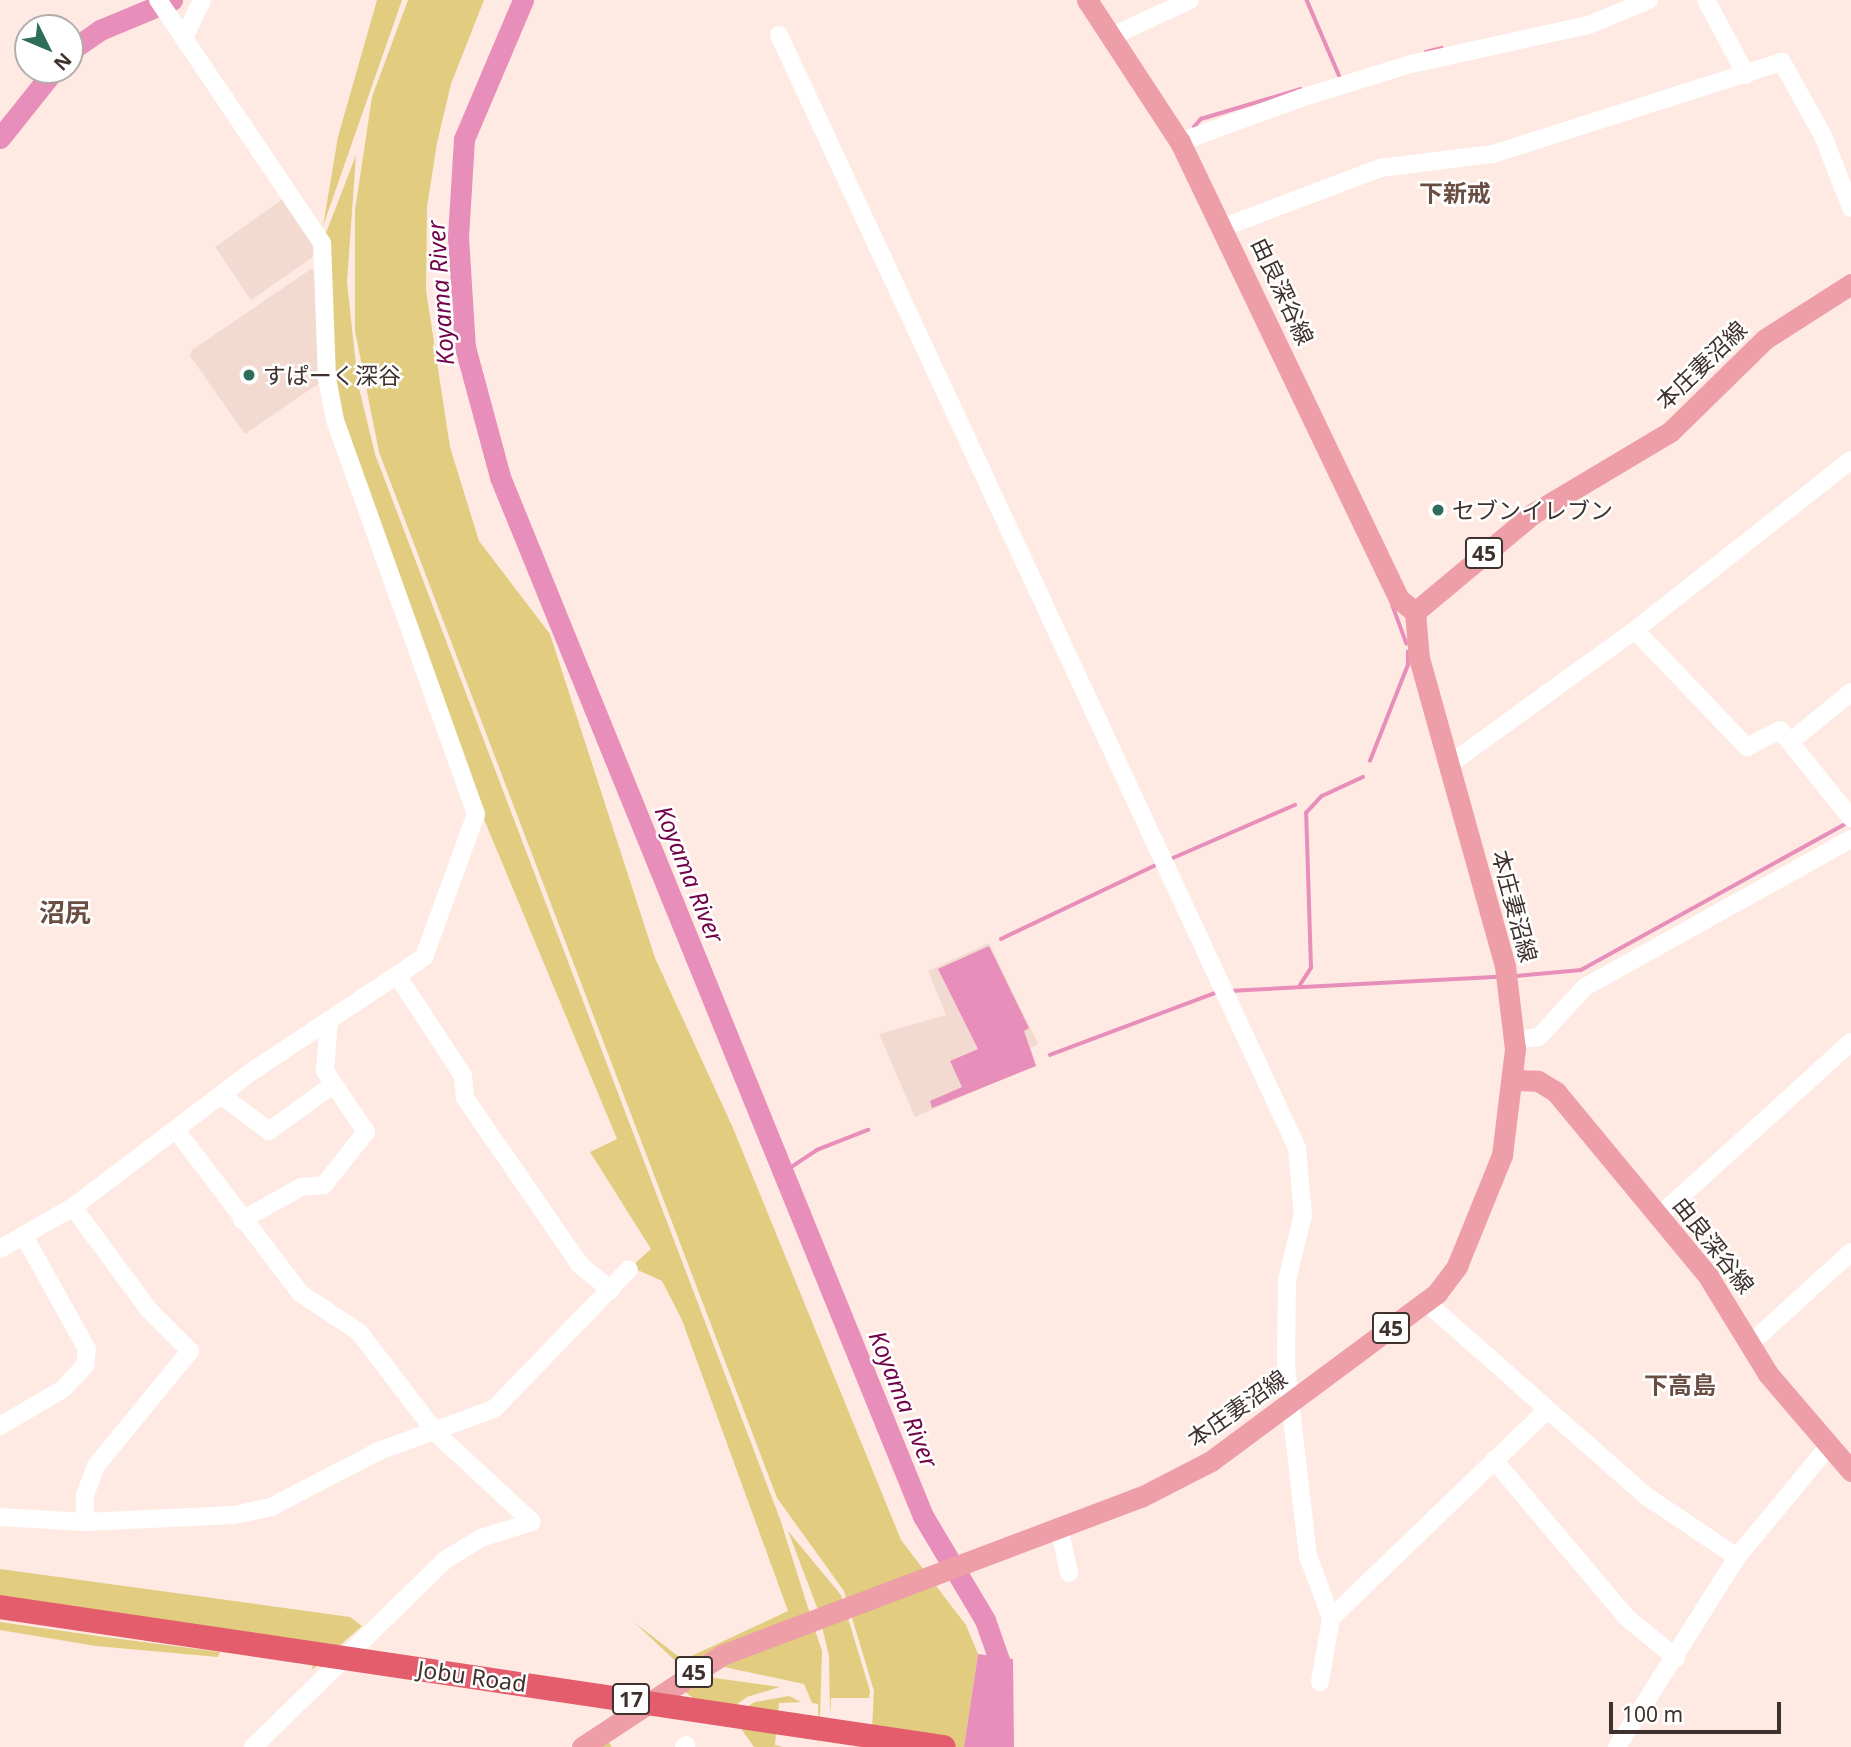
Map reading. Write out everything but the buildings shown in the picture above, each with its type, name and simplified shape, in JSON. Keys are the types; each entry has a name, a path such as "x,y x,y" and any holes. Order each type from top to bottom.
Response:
{"highway":[{"name":"Jobu Road","path":"0,1607 944,1747"}],"main road":[{"name":"由良深谷線","path":"1087,0 1180,142 1224,227 1399,599 1415,612"},
{"name":"本庄妻沼線","path":"1054,1530 1141,1496 1211,1461 1426,1302 1457,1266 1492,1181 1508,1130 1515,1080 1514,1040 1505,966 1419,659 1415,612 1534,513 1670,432 1765,339 1851,284"},
{"name":"由良深谷線","path":"1515,1080 1538,1081 1556,1092 1725,1298 1768,1374 1851,1471"},
{"name":"45","path":"582,1747 722,1655 818,1616 1054,1530"}],"street":[{"path":"184,38 202,0"},
{"path":"1110,37 1190,0"},
{"path":"1180,142 1301,98 1411,64 1589,25 1649,0"},
{"path":"1713,2 1746,75"},
{"path":"0,1249 73,1208 221,1095 424,957 433,941 474,829 475,805 335,420 327,378 321,243 162,6"},
{"path":"779,35 1225,991 1303,1167 1303,1214 1287,1280 1289,1403 1308,1556 1331,1618 1320,1682"},
{"path":"1224,227 1380,168 1493,154 1538,135 1786,63 1851,208"},
{"path":"1450,764 1634,630 1851,460"},
{"path":"1634,630 1747,747 1772,730 1780,730 1851,818"},
{"path":"1790,742 1851,692"},
{"path":"1514,1040 1539,1037 1585,987 1851,839"},
{"path":"397,975 463,1076 466,1098 580,1265 611,1290"},
{"path":"243,1220 301,1187 324,1185 366,1132 331,1086 325,1071 330,1020"},
{"path":"1659,1216 1851,1042"},
{"path":"221,1095 269,1131 331,1086"},
{"path":"176,1130 243,1220 313,1306 359,1332 437,1434 532,1522 481,1538 445,1560 253,1747"},
{"path":"73,1208 149,1310 190,1351 96,1466 85,1495 85,1522"},
{"path":"0,1426 63,1388 85,1365 87,1349 23,1236"},
{"path":"1751,1343 1851,1252"},
{"path":"0,1517 85,1522 234,1515 271,1507 379,1451 437,1434 494,1409 629,1269"},
{"path":"1426,1302 1545,1412 1646,1496 1737,1557"},
{"path":"1331,1618 1545,1412"},
{"path":"1617,1747 1676,1658 1737,1557 1828,1447"},
{"path":"1494,1460 1626,1617 1676,1658"},
{"path":"1054,1530 1069,1573"}],"shaded area":[{"path":"377,0 402,0 323,226 338,137"},
{"path":"408,0 484,0 451,84 437,143 427,207 426,290 450,447 479,541 550,634 655,958 733,1128 901,1540 966,1625 978,1654 964,1747 871,1747 874,1691 844,1591 777,1498 379,452 355,331 355,210 372,97"},
{"path":"356,155 347,282 358,384 375,454 780,1519 810,1614 685,1670 634,1622 683,1660 788,1611 682,1320 662,1281 631,1267 651,1249 590,1152 617,1139 481,812 334,397 326,233"},
{"path":"284,198 316,242 316,255 251,300 215,247"},
{"path":"311,269 316,270 321,382 245,434 190,356 192,350"},
{"path":"989,943 1038,1044 1031,1048 1036,1065 915,1117 879,1034 946,1015 928,971"},
{"path":"989,946 1029,1028 1024,1031 1036,1066 932,1108 930,1101 962,1087 950,1061 978,1049 938,969"},
{"path":"788,1531 841,1595 870,1691 869,1698 831,1698 830,1715 829,1656 818,1610"},
{"path":"0,1569 350,1617 362,1626 312,1670 313,1664 0,1597"},
{"path":"0,1622 220,1652 218,1657 96,1646 0,1630"},
{"path":"814,1627 822,1651 819,1747 818,1704 812,1703 804,1684 719,1666"},
{"path":"978,1654 1013,1659 1014,1747 964,1747"},
{"path":"707,1677 780,1687 747,1697 719,1717 685,1692 608,1741 612,1747 593,1747"},
{"path":"789,1696 801,1702 779,1703 775,1745 783,1747 754,1747 732,1716 755,1702"}],"waterway":[{"path":"84,41 100,30 172,0"},
{"name":"Koyama River","path":"523,0 464,139 458,237 465,347 500,477 923,1516 985,1620 999,1660 999,1688"},
{"path":"1307,0 1340,77"},
{"path":"1426,52 1442,48"},
{"path":"0,138 43,84"},
{"path":"1194,127 1201,119 1301,89"},
{"path":"1393,606 1407,644"},
{"path":"1370,761 1408,665 1408,652"},
{"path":"1300,985 1311,968 1306,813 1322,796 1363,777"},
{"path":"1173,858 1295,805"},
{"path":"1516,976 1581,970 1849,822"},
{"path":"1001,939 1156,865"},
{"path":"1229,991 1499,977"},
{"path":"1050,1055 1218,992"},
{"path":"781,1174 817,1150 868,1130"}],"place":[{"name":"すぱーく深谷","path":"249,375"},
{"name":"セブンイレブン","path":"1438,510"}],"district":[{"name":"下新戒","path":"1455,193"},
{"name":"沼尻","path":"65,913"},
{"name":"下高島","path":"1680,1385"}]}
